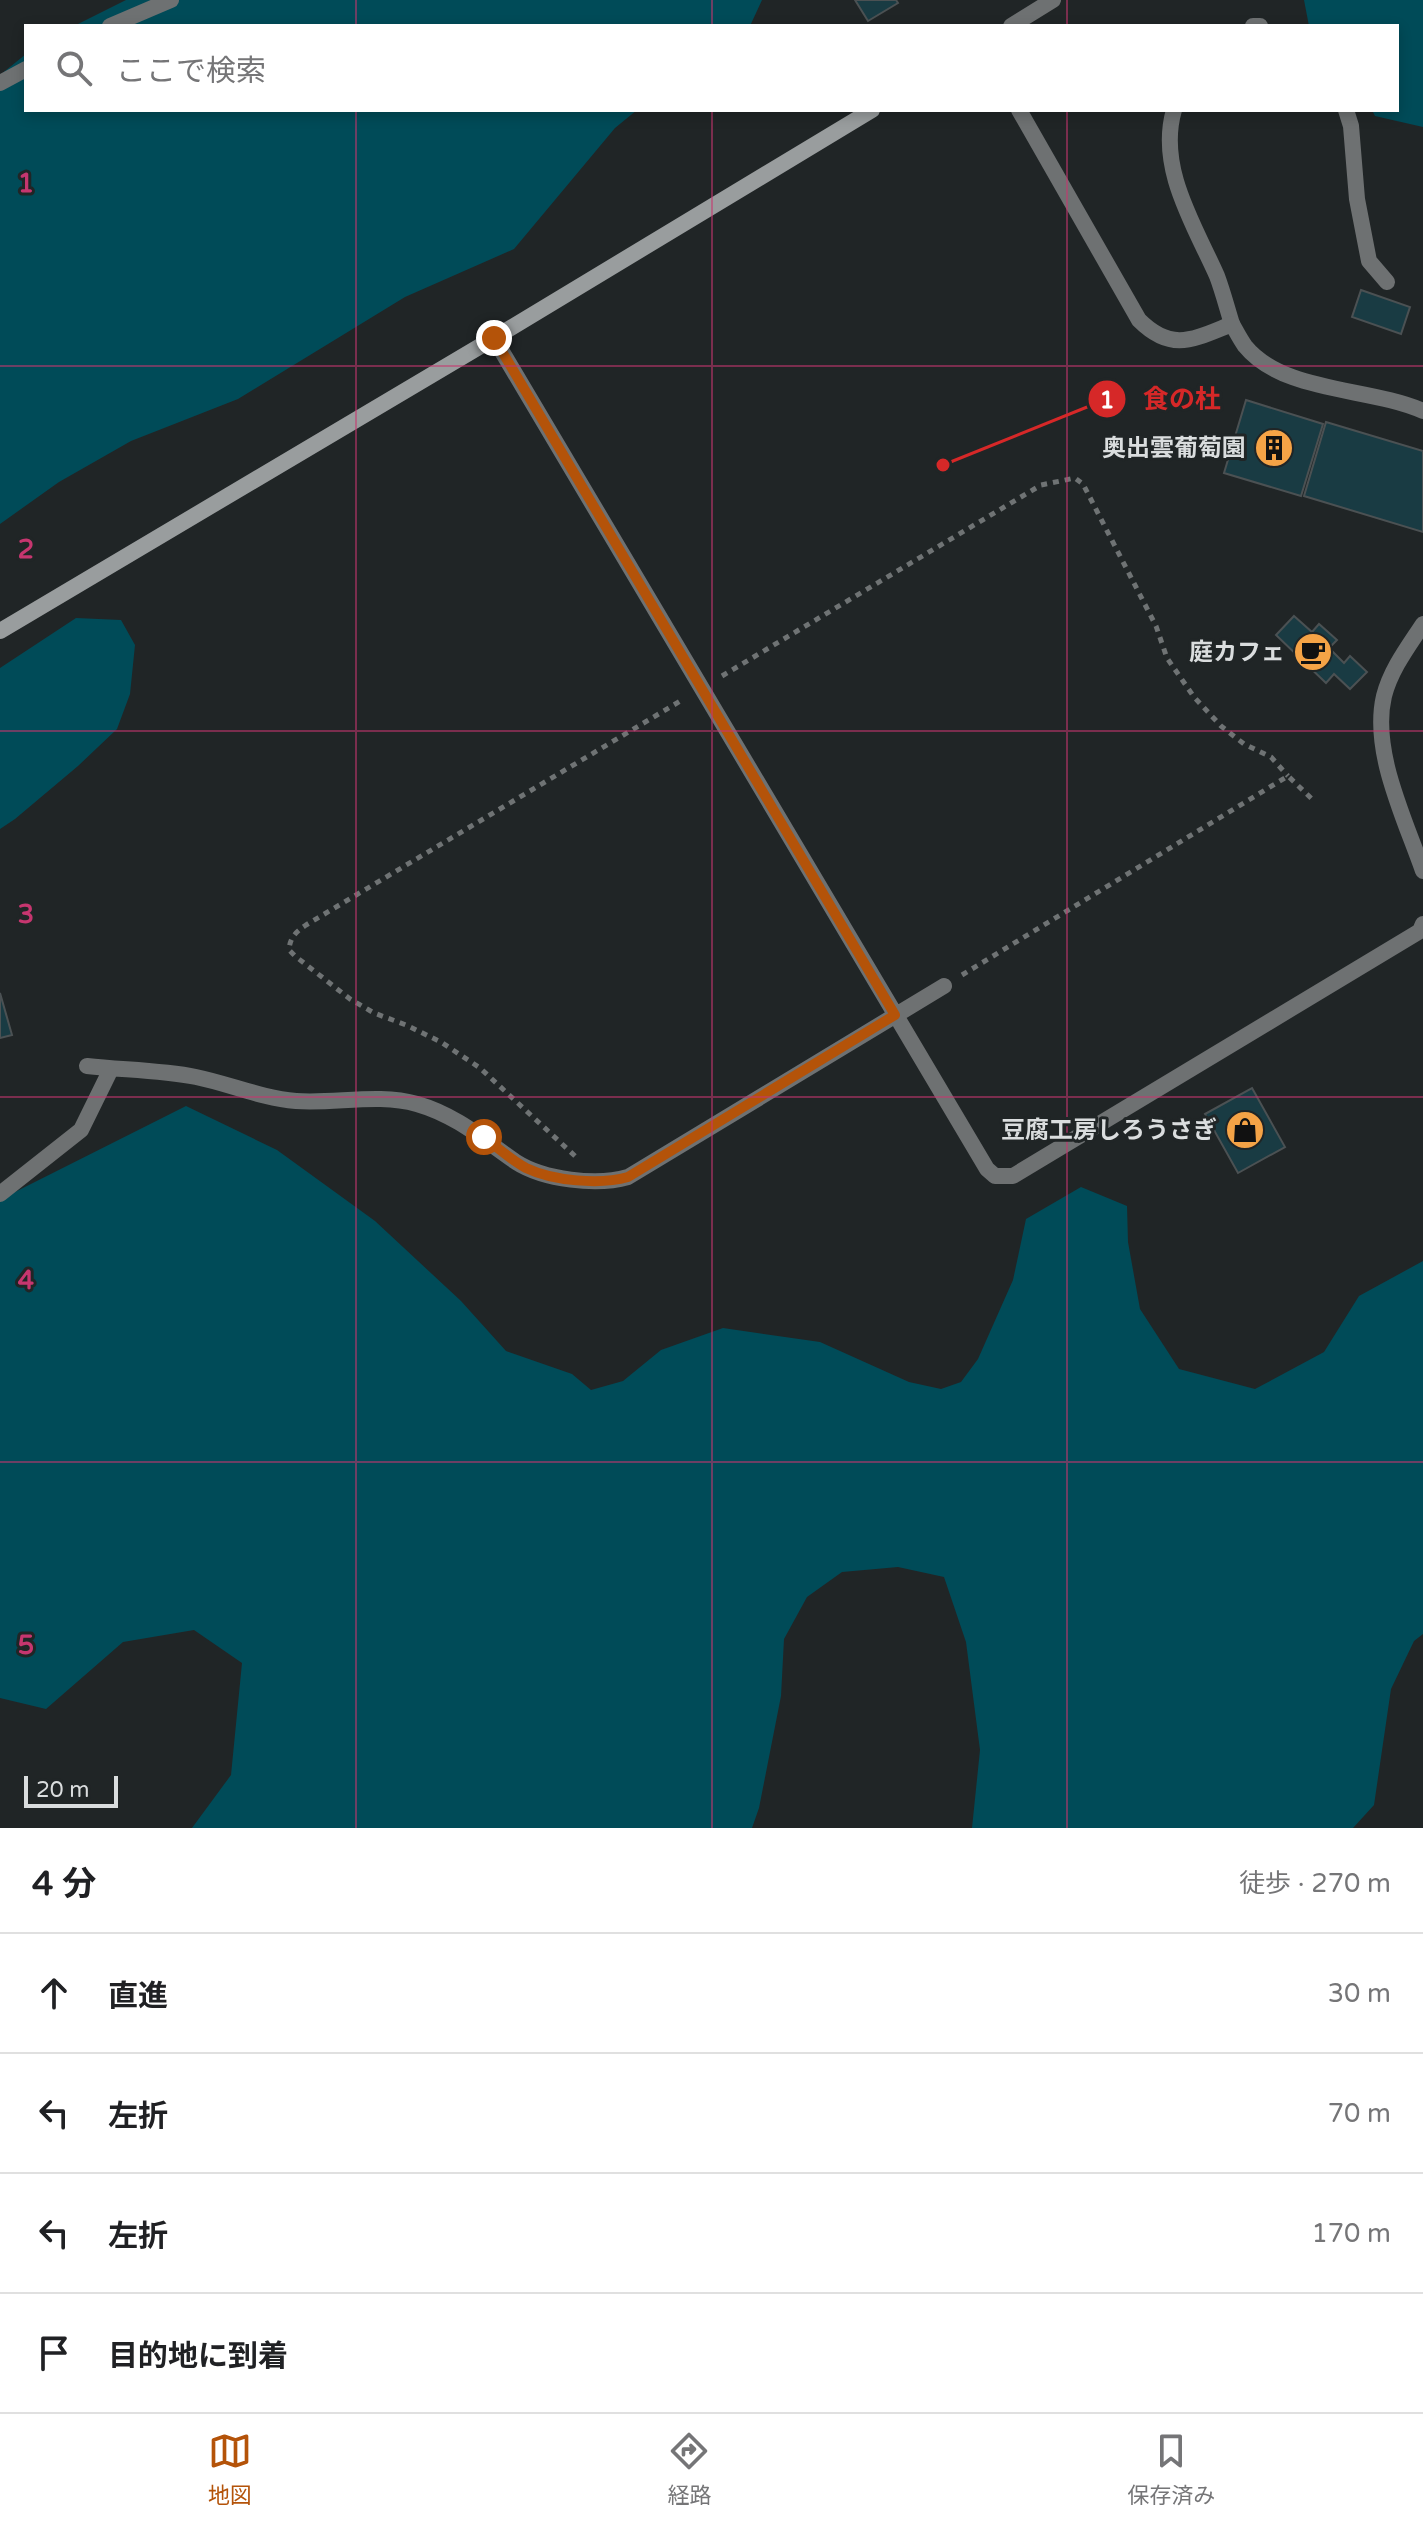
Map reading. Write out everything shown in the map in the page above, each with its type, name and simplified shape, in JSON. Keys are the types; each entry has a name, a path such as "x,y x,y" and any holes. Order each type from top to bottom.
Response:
{"street":[{"path":"115,24 171,0"},
{"path":"1014,24 1053,0"},
{"path":"0,83 24,70"},
{"path":"0,631 869,112"},
{"path":"1020,112 1139,320 1153,334 1168,341 1195,339 1232,324"},
{"path":"1174,112 1169,143 1183,203 1218,280 1232,324 1246,347 1304,383 1400,401 1423,411"},
{"path":"1347,112 1351,126 1357,199 1369,261 1387,282"},
{"path":"494,338 987,1169 995,1176 1013,1176 1420,931 1423,924"},
{"path":"1423,624 1394,669 1384,697 1381,734 1388,771 1423,871"},
{"path":"87,1066 195,1077 269,1097 299,1101 414,1103 462,1124 529,1169 593,1182 612,1181 628,1177 944,986"},
{"path":"0,1194 81,1130 111,1069"}],"path":[{"path":"944,986 1288,776 1313,800"}],"shaded area":[{"path":"126,0 762,0 751,24 78,24"},
{"path":"1304,0 1423,0 1423,127 1375,116 1373,112 1399,112 1399,24 1309,24"},
{"path":"24,56 24,112 635,112 615,128 514,249 405,297 238,399 131,441 59,482 0,524 0,75"},
{"path":"76,618 121,620 135,645 130,694 117,729 78,766 0,829 0,668"},
{"path":"186,1106 277,1150 375,1221 461,1301 506,1351 572,1374 591,1390 623,1381 661,1350 723,1328 820,1342 909,1382 941,1389 961,1382 978,1359 1013,1280 1026,1219 1081,1187 1127,1206 1128,1242 1140,1309 1179,1369 1255,1389 1324,1352 1359,1296 1423,1261 1423,1634 1414,1641 1391,1689 1374,1805 1353,1828 972,1828 980,1750 966,1642 944,1577 898,1567 842,1572 807,1597 784,1639 781,1696 759,1808 752,1828 192,1828 231,1775 242,1663 194,1630 123,1642 46,1709 0,1698 0,1194 15,1192"}],"building":[{"path":"855,0 896,0 898,3 868,21"},
{"path":"1361,290 1410,307 1401,334 1352,317"},
{"name":"奥出雲葡萄園","path":"1246,400 1323,424 1301,496 1224,473"},
{"path":"1326,422 1423,451 1423,532 1304,496"},
{"name":"庭カフェ","path":"1294,616 1312,632 1319,624 1337,640 1329,648 1344,663 1350,656 1367,672 1350,689 1334,674 1326,683 1276,635"},
{"path":"0,993 12,1035 0,1038"},
{"name":"豆腐工房しろうさぎ","path":"1252,1088 1285,1147 1238,1173 1205,1114"}],"place":[{"name":"奥出雲葡萄園","path":"1274,448"},
{"name":"食の杜","path":"943,465"},
{"name":"庭カフェ","path":"1313,652"},
{"name":"豆腐工房しろうさぎ","path":"1245,1130"}],"route":[{"path":"484,1137 517,1162 541,1173 593,1182 628,1177 895,1015 494,338"}]}
